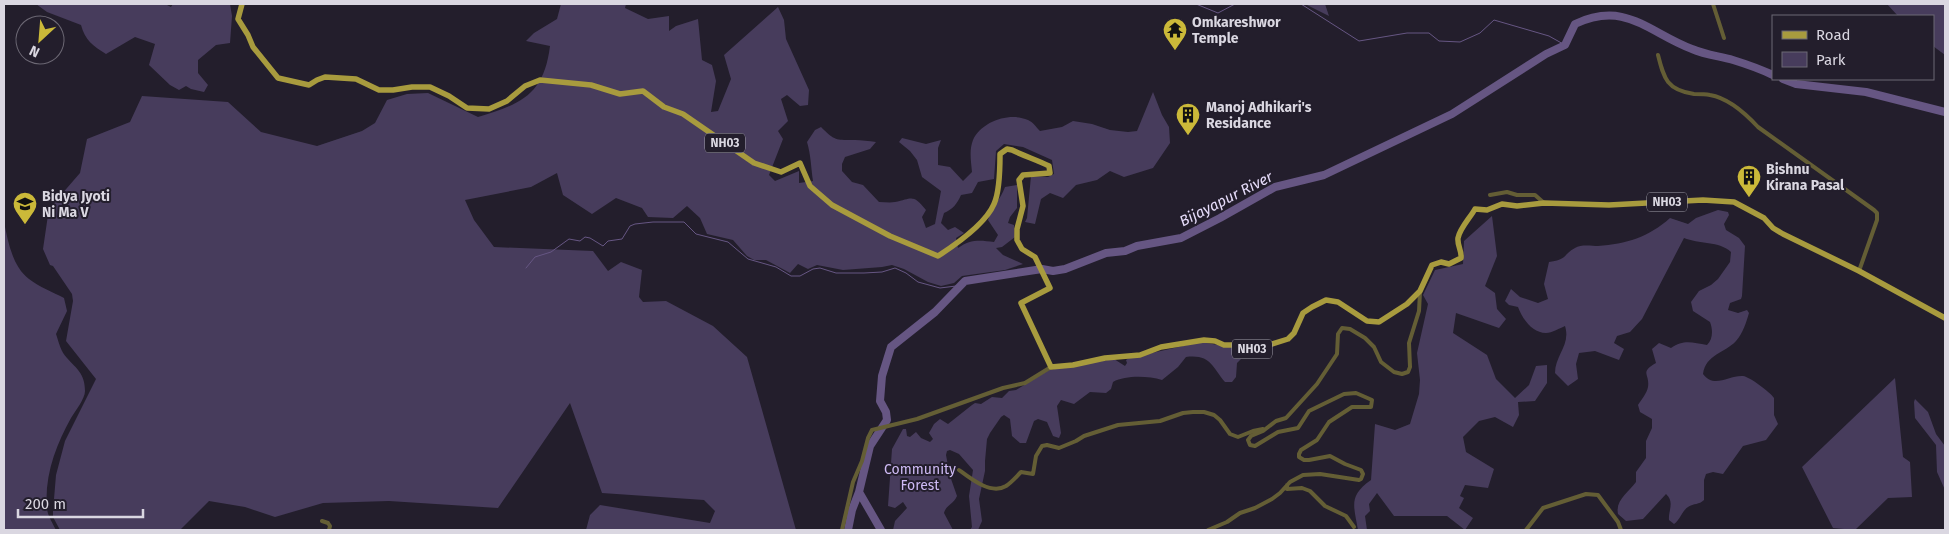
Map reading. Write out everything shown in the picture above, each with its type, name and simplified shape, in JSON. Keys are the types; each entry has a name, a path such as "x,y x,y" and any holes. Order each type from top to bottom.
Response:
{"main road":[{"name":"NH03","path":"242,4 238,19 253,47 278,78 309,85 326,77 356,79 379,90 430,87 449,96 467,108 489,109 506,101 525,86 540,80 591,85 620,94 643,91 664,107 684,114 754,163 781,172 800,163 810,186 832,205 890,236 938,256 960,241 978,224 994,204 1000,170 1000,154 1007,149 1012,150 1049,166 1050,173 1023,175 1019,180 1023,206 1017,229 1017,240 1022,249 1035,256 1050,288 1021,303 1051,367 1073,365 1105,358 1140,356 1161,347 1204,340 1224,345 1256,349 1288,339 1294,333 1303,313 1322,301 1334,301 1354,311 1367,321 1375,323 1390,316 1420,291 1432,265 1442,262 1449,264 1461,258 1462,252 1458,239 1461,230 1475,210 1487,210 1502,204 1518,206 1544,203 1608,205 1703,200 1734,202 1764,218 1773,228 1783,234 1858,271 1945,318"}],"street":[{"path":"1713,4 1724,38"},
{"path":"1658,55 1668,83 1679,91 1711,95 1747,114 1758,127 1870,206 1877,213 1877,220 1858,271"},
{"path":"1490,194 1507,192 1517,195 1535,196 1544,203"},
{"path":"1208,530 1272,499 1295,478 1312,474 1361,479 1362,470 1333,457 1328,456 1304,460 1299,457 1301,450 1316,440 1329,422 1352,407 1370,408 1373,402 1356,392 1344,394 1309,411 1298,428 1278,432 1255,446 1250,444 1248,440 1276,421 1286,418 1317,384 1337,354 1338,334 1342,328 1350,329 1371,342 1381,362 1394,372 1402,374 1408,372 1410,367 1410,343 1421,304 1420,291"},
{"path":"842,530 853,482 872,430 917,419 1003,388 1025,383 1051,367"},
{"path":"959,470 979,484 996,488 1005,487 1021,472 1033,474 1036,456 1042,446 1059,448 1084,436 1118,426 1160,421 1183,413 1210,413 1220,420 1230,434 1238,437 1269,427"},
{"path":"1287,485 1287,489 1302,488 1310,491 1325,506 1346,516 1354,527"},
{"path":"1526,530 1543,508 1586,494 1598,496 1618,522 1621,530"},
{"path":"322,521 328,522 329,530"}],"green space":[{"path":"36,4 165,4 171,7 173,4 230,4 232,16 230,43 216,45 198,60 198,73 208,85 204,92 186,86 179,90 170,85 149,65 155,44 135,37 106,54 90,42 81,25 65,19 65,15 55,15"},
{"path":"561,4 626,4 625,8 648,19 669,16 669,31 676,26 698,19 702,60 712,65 716,81 711,112 718,111 731,79 724,55 778,7 784,20 786,39 809,90 808,105 800,106 787,95 781,99 788,121 778,131 783,139 769,175 775,181 799,171 799,183 813,181 807,142 815,130 821,127 836,139 876,142 870,149 845,157 842,171 852,182 863,185 879,202 893,202 912,198 918,201 926,210 922,217 926,228 935,224 941,191 922,177 917,160 899,142 902,138 926,144 941,140 938,148 938,165 950,167 963,181 972,172 971,152 973,140 977,133 990,123 1013,117 1030,121 1040,131 1062,127 1073,121 1092,124 1110,130 1137,131 1153,92 1169,127 1170,143 1153,168 1124,177 1110,171 1097,180 1076,185 1063,198 1050,193 1041,199 1035,224 1025,222 1031,176 1048,177 1054,174 1052,160 1023,147 1004,144 996,151 994,179 978,182 972,193 961,195 954,206 944,213 941,223 948,230 955,227 964,233 956,238 958,248 975,241 994,242 998,235 988,220 989,216 1005,187 1017,185 1017,208 1008,223 1014,225 1015,237 1002,247 996,248 1003,255 1023,264 1005,270 962,276 954,283 941,286 892,265 843,270 817,265 808,269 798,264 790,273 766,260 754,260 747,256 733,240 707,234 700,218 687,206 673,218 648,217 642,208 616,198 592,214 563,195 557,173 531,187 465,200 474,220 494,247 593,251 608,271 621,262 642,270 639,297 643,302 666,301 713,326 747,357 796,530 586,530 590,515 600,505 710,523 715,511 704,500 602,493 570,403 498,508 389,501 323,503 275,517 245,507 209,501 180,530 60,530 53,517 56,475 65,441 96,379 66,341 73,301 72,294 53,266 50,265 43,249 48,215 54,203 80,173 87,139 130,122 142,96 228,102 261,132 317,146 362,131 375,123 387,100 407,94 428,93 478,117 519,101 536,86 547,62 550,46 526,41 534,33 557,19"},
{"path":"1305,4 1325,4 1329,16"},
{"path":"1887,4 1945,4 1945,55 1934,47 1934,15 1897,15"},
{"path":"1718,210 1728,212 1729,215 1724,224 1726,230 1739,238 1745,246 1742,296 1741,299 1730,303 1728,310 1738,313 1747,310 1749,313 1744,328 1736,341 1708,362 1703,374 1707,378 1717,381 1743,376 1755,382 1774,398 1774,415 1778,424 1766,440 1743,446 1723,474 1713,472 1706,474 1704,480 1704,500 1688,507 1674,524 1669,520 1671,503 1666,494 1643,519 1626,521 1618,514 1619,504 1623,496 1636,482 1636,472 1646,458 1646,441 1652,428 1652,419 1640,412 1638,405 1648,387 1647,371 1656,363 1652,349 1659,343 1671,348 1680,343 1707,345 1709,343 1712,334 1710,322 1693,311 1691,302 1699,291 1718,279 1730,262 1731,252 1715,244 1684,238 1642,319 1630,332 1617,336 1614,343 1624,349 1619,360 1595,351 1579,353 1576,364 1578,379 1568,386 1555,373 1557,361 1566,339 1565,326 1548,333 1536,330 1525,320 1518,307 1509,305 1505,301 1511,289 1520,297 1538,303 1548,299 1544,284 1549,262 1563,258 1577,247 1608,245 1628,241 1645,235 1670,218 1688,224 1696,218"},
{"path":"1492,216 1497,256 1485,286 1495,293 1497,309 1506,319 1499,328 1456,313 1453,333 1487,355 1496,379 1515,398 1529,385 1536,366 1547,365 1547,383 1535,401 1518,402 1519,415 1513,427 1495,417 1479,421 1463,437 1466,452 1494,469 1488,488 1465,485 1460,496 1464,498 1459,508 1473,518 1465,530 1447,516 1394,516 1377,493 1369,504 1370,511 1365,516 1367,530 1358,530 1354,502 1359,491 1371,480 1375,424 1395,430 1410,424 1419,394 1420,380 1417,353 1428,304 1423,295 1435,270 1463,264 1464,241"},
{"path":"4,222 12,253 23,274 37,284 64,298 67,311 56,334 63,353 80,372 85,385 83,398 60,439 49,473 47,509 56,530 4,530"},
{"name":"Community Forest","path":"1201,342 1241,349 1244,356 1237,363 1236,377 1232,382 1225,382 1206,360 1186,357 1178,367 1162,380 1144,377 1124,378 1113,382 1111,389 1106,393 1090,392 1074,404 1061,400 1057,406 1061,433 1059,438 1053,436 1047,422 1038,419 1034,421 1026,443 1020,443 1012,436 1010,419 1004,415 987,439 985,471 979,499 982,521 978,530 970,530 972,527 969,496 973,470 959,454 950,450 947,451 946,455 950,476 957,496 944,513 953,530 893,530 895,521 907,508 903,502 895,508 888,506 892,449 903,429 906,429 907,436 910,437 916,432 921,438 930,442 933,439 929,433 934,424 940,419 948,424 975,403 981,404 992,397 1002,398 1009,391 1016,390 1049,370 1114,359 1125,366 1126,360 1129,358"},
{"path":"1895,378 1903,457 1910,462 1912,497 1888,498 1855,530 1833,528 1802,467"},
{"path":"1915,399 1928,412 1936,434 1945,446 1945,490 1937,472 1936,445 1915,418"}],"waterway":[{"path":"1196,4 1218,13 1235,4"},
{"path":"1301,4 1359,41 1407,33 1429,33 1439,41 1460,42 1480,33 1494,20 1549,36 1565,45"},
{"name":"Bijayapur River","path":"881,530 859,492 870,446 887,420 886,412 880,401 882,376 891,347 935,312 965,281 1042,269 1053,271 1065,269 1106,253 1125,251 1137,246 1181,238 1275,187 1324,175 1452,114 1546,54 1565,45 1575,24 1593,18 1623,17 1697,51 1738,62 1772,75"},
{"name":"Bijayapur River","path":"1786,80 1796,84 1866,92 1945,112"},
{"path":"526,268 535,257 551,252 569,239 580,241 585,237 590,238 603,246 608,241 622,239 630,226 635,224 684,222 696,234 728,242 748,259 776,267 791,276 800,276 813,269 820,268 836,273 882,272 895,268 918,282 940,288 956,286 965,281"},
{"path":"848,530 852,510 859,492"}],"place":[{"name":"Omkareshwor Temple","path":"1175,51"},
{"name":"Manoj Adhikari's Residance","path":"1188,136"},
{"name":"Bishnu Kirana Pasal","path":"1749,198"},
{"name":"Bidya Jyoti Ni Ma V","path":"25,225"}]}
